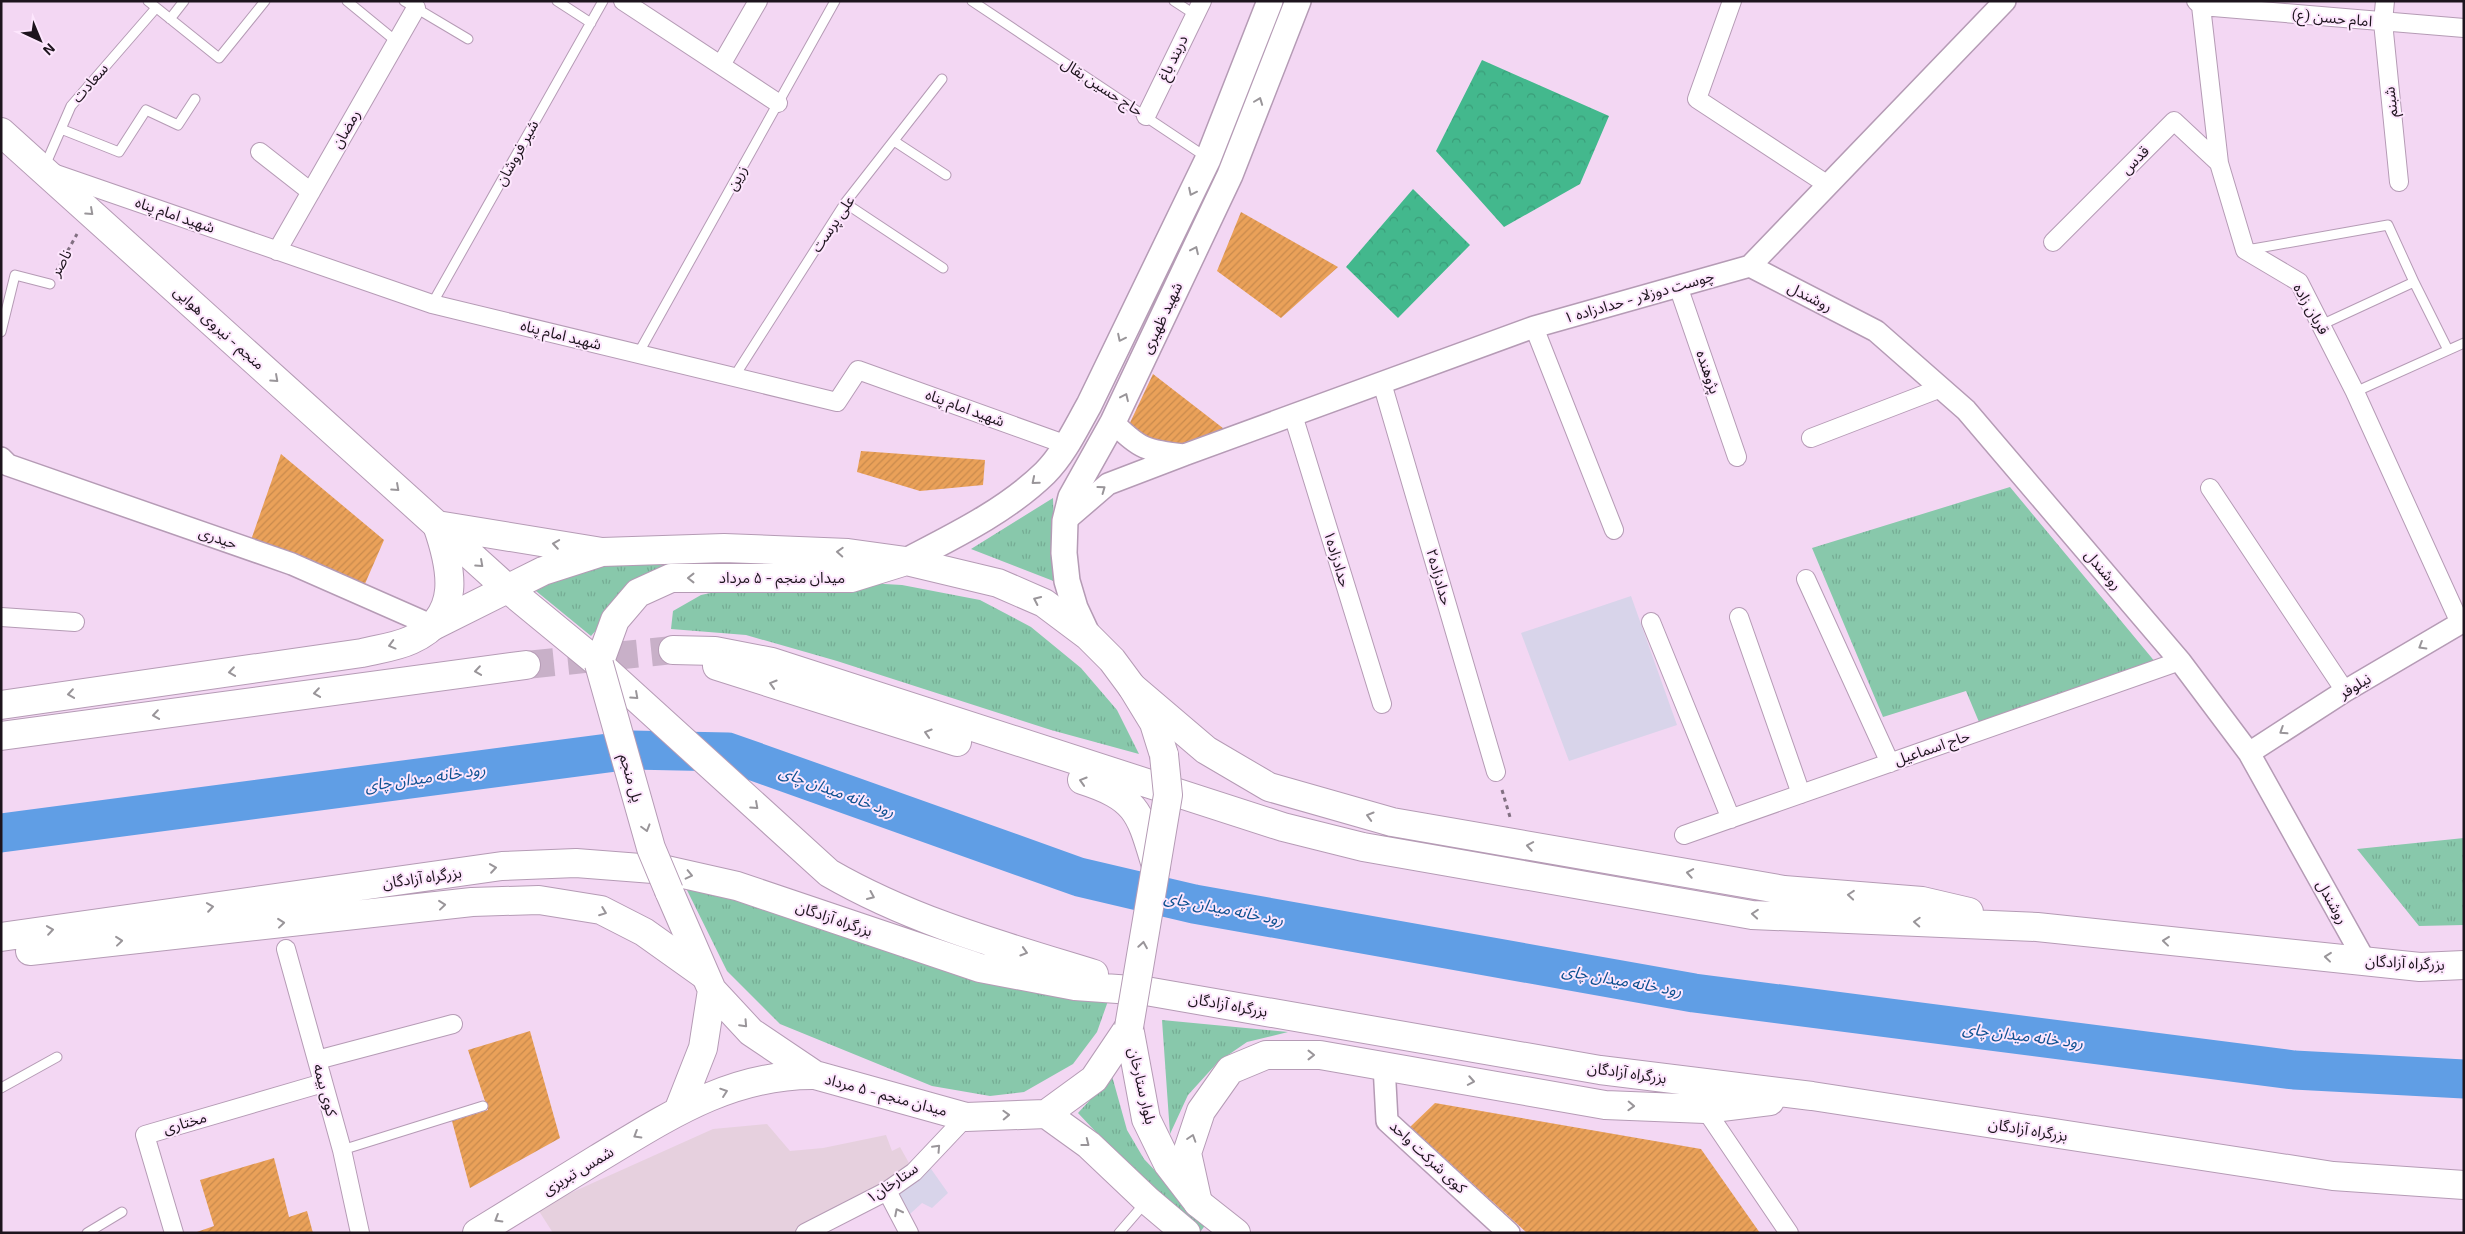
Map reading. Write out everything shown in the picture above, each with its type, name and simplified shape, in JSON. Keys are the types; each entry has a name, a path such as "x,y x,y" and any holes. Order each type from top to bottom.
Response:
{"main road":[{"name":"شهید ظهیری","path":"906,561 949,539 1020,494 1046,472 1067,445 1219,167 1270,1"},
{"name":"شهید ظهیری","path":"1088,636 1075,608 1066,581 1064,553 1066,521 1071,497 1113,422 1219,167 1298,1"},
{"name":"منجم - نیروی هوایی","path":"1,132 436,525 508,589 599,664 829,873 865,894 947,928 1146,990"},
{"path":"436,525 602,552 724,548 848,553 906,561 998,583 1044,603 1088,636 1112,660 1132,687 1154,723 1164,755 1168,795 1129,1027 1094,1079 1046,1114 1089,1145 1147,1200 1186,1233"},
{"path":"433,626 447,604 450,583 447,554 436,525"},
{"path":"1,705 362,653 410,640 433,626 543,571 602,552"},
{"name":"میدان منجم - ۵ مرداد","path":"599,664 615,620 638,593 671,578 851,578 906,561"},
{"name":"بزرگراه آزادگان","path":"1156,866 1143,822 1128,800 1110,789 745,676 673,650 715,651 772,662 1283,826 1363,847 1752,915 2036,927 2420,967 2464,965"},
{"name":"پل منجم","path":"599,664 651,848 669,891"},
{"path":"1,736 526,665"},
{"path":"1132,687 1206,750 1269,787 1392,822 1784,890 1922,901 2036,927"},
{"name":"بزرگراه آزادگان","path":"1,937 502,866 576,863 666,870 737,886 980,968 1075,986 1146,990 1600,1070 1812,1096 2333,1176 2464,1185"},
{"name":"میدان منجم - ۵ مرداد","path":"669,891 708,982 752,1032 815,1075 966,1117 1046,1114"},
{"path":"1,954 472,902 538,900 601,910 644,932 708,982 703,1048 679,1109"},
{"name":"بلوار ستارخان","path":"1129,1027 1146,1119 1168,1164 1198,1203 1236,1233"},
{"path":"1198,1203 1188,1153 1201,1111 1230,1070 1266,1055 1320,1055 1384,1064 1605,1105 1705,1109 1812,1096"},
{"name":"شمس تبریزی","path":"476,1233 679,1109 755,1081 786,1075 815,1075"}],"street":[{"path":"623,1 778,103"},
{"path":"721,65 758,1"},
{"path":"1732,1 1697,99 1828,185"},
{"path":"1750,266 2005,1"},
{"name":"شبنم","path":"2385,1 2383,22 2399,182"},
{"path":"2198,4 2219,163 2245,250"},
{"name":"امام حسن (ع)","path":"2198,4 2464,28"},
{"name":"رمضان","path":"277,251 397,42 410,5"},
{"name":"دربند باغ","path":"1146,116 1198,8"},
{"name":"قدس","path":"2053,242 2174,121 2219,163"},
{"path":"260,152 310,192"},
{"name":"شهید امام پناه","path":"43,170 432,304 837,402 858,370 1067,445"},
{"name":"قربان زاده","path":"2245,250 2299,282 2355,392 2462,622"},
{"name":"چوست دوزلار - حدادزاده ۱","path":"1066,521 1108,484 1184,454 1534,327 1750,266"},
{"name":"روشندل","path":"1750,266 1876,331 1966,410 2180,660 2249,753 2365,961"},
{"name":"پژوهنده","path":"1678,286 1737,457"},
{"path":"1534,327 1614,530"},
{"name":"حدادزاده۲","path":"1382,383 1496,772"},
{"path":"1811,438 1941,388"},
{"name":"حدادزاده۱","path":"1293,415 1382,704"},
{"path":"1113,422 1132,442 1157,452 1184,454"},
{"name":"حیدری","path":"1,458 8,466 292,564 433,626"},
{"path":"2210,488 2345,692"},
{"path":"1806,579 1890,763"},
{"path":"1,616 75,622"},
{"path":"1739,617 1801,794"},
{"path":"1651,622 1731,819"},
{"name":"نیلوفر","path":"2249,753 2345,692 2462,622"},
{"name":"حاج اسماعیل","path":"1684,836 2180,660"},
{"name":"کوی بیمه","path":"286,949 342,1150 360,1233"},
{"path":"317,1060 453,1024"},
{"name":"کوی شرکت واحد","path":"1384,1064 1387,1120 1508,1233"},
{"name":"مختاری","path":"174,1233 145,1135 323,1083"},
{"path":"1705,1109 1789,1233"},
{"name":"ستارخان۱","path":"805,1233 887,1191 914,1172 966,1117"},
{"path":"887,1191 909,1233"}],"lane":[{"path":"148,1 219,58 265,1"},
{"path":"170,19 184,1"},
{"path":"346,1 397,42"},
{"path":"557,1 591,23"},
{"name":"شیر فروشان","path":"432,304 603,1"},
{"name":"زرین","path":"638,354 835,1"},
{"name":"حاج حسین بقال","path":"972,1 1146,116 1219,167"},
{"path":"1174,1 1198,8"},
{"path":"410,5 468,39"},
{"name":"سعادت","path":"43,170 71,106 156,8"},
{"name":"علی پرست","path":"734,377 845,203 942,79"},
{"path":"61,129 119,152 146,110 178,125 195,99"},
{"path":"894,141 946,175"},
{"path":"845,203 943,268"},
{"path":"2245,250 2388,225 2448,350"},
{"name":"ناصر","path":"1,332 15,275 50,284"},
{"path":"2321,326 2414,282"},
{"path":"2355,392 2464,343"},
{"path":"1,1088 57,1057"},
{"path":"342,1150 483,1106"},
{"path":"1120,1233 1147,1200"},
{"path":"88,1233 122,1212"}],"path":[{"name":"ناصر","path":"50,284 90,212"},
{"path":"1496,772 1518,844"}],"shaded area":[{"path":"1631,596 1677,725 1569,761 1521,633"},
{"path":"767,1124 790,1151 823,1148 886,1135 892,1151 900,1147 914,1172 793,1233 553,1233 537,1208 713,1129"},
{"path":"929,1166 948,1193 932,1208 922,1203 910,1214 897,1190"}],"green space":[{"path":"1482,60 1609,116 1580,184 1504,227 1436,151"},
{"path":"1413,189 1470,245 1398,318 1346,267"},
{"path":"2010,487 2156,663 1979,722 1966,691 1883,717 1812,548"},
{"path":"1053,498 1056,582 971,549"},
{"path":"633,563 672,566 637,584 591,636 536,591 572,574 606,566"},
{"path":"780,578 902,585 980,600 1031,627 1081,668 1117,710 1139,754 1051,730 837,661 746,635 671,629 673,611 701,595"},
{"path":"2464,838 2464,925 2419,926 2357,849"},
{"path":"683,882 1108,1001 1097,1032 1073,1064 1024,1092 990,1096 932,1086 780,1024 727,971"},
{"path":"1162,1020 1288,1032 1247,1042 1218,1062 1188,1095 1170,1134"},
{"path":"1112,1076 1127,1130 1144,1159 1206,1224 1201,1231 1128,1166 1078,1113"}],"building":[{"path":"1241,212 1338,267 1281,318 1217,271"},
{"path":"1153,374 1228,432 1184,448 1138,435 1128,427"},
{"path":"861,451 985,460 983,485 920,491 857,472"},
{"path":"281,454 384,540 364,586 251,540"},
{"path":"530,1031 560,1138 470,1188 452,1121 488,1110 468,1050"},
{"path":"1435,1103 1701,1149 1760,1233 1527,1233 1410,1127"},
{"path":"274,1158 289,1217 307,1211 313,1233 194,1233 214,1226 200,1180"}],"waterway":[{"name":"رود خانه میدان چای","path":"1,833 631,750 728,752 1079,877 1194,904 1694,993 2294,1070 2464,1079"}],"tunnel":[{"path":"526,665 673,650"}]}
